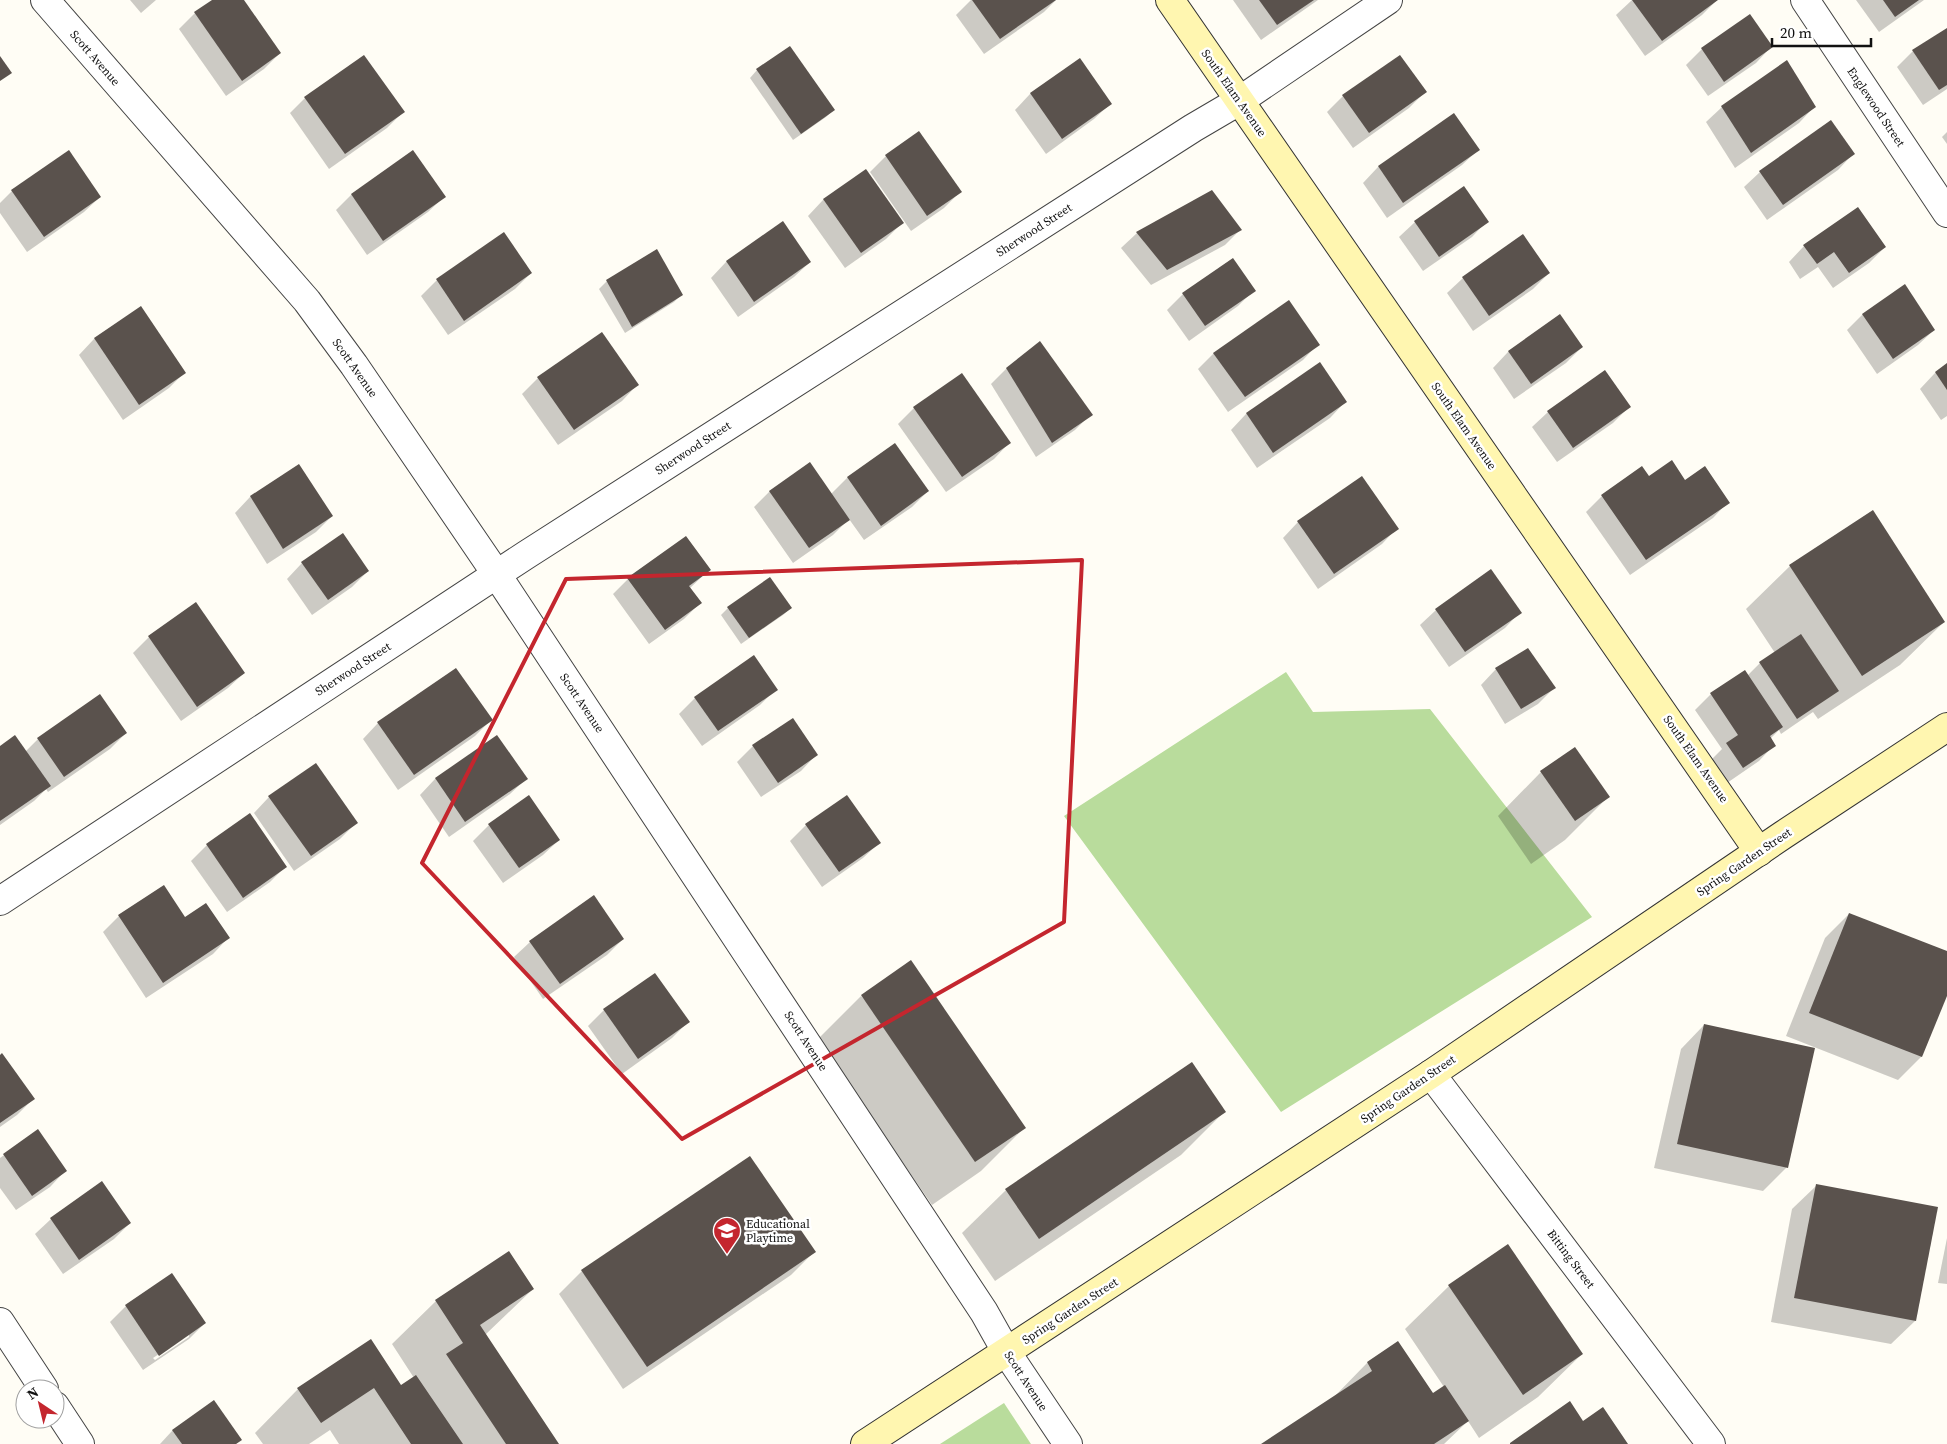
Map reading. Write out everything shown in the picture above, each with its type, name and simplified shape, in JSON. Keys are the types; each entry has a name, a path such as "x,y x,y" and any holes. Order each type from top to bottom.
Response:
{"main road":[{"name":"South Elam Avenue","path":"1170,0 1759,852"},
{"name":"Spring Garden Street","path":"865,1444 1431,1074 1947,727"}],"street":[{"name":"Scott Avenue","path":"45,0 307,301 354,365 497,575 977,1300 1006,1353 1068,1444"},
{"name":"Sherwood Street","path":"0,901 534,550 1177,138 1239,101 1388,0"},
{"name":"Englewood Street","path":"1804,0 1947,213"},
{"name":"Bitting Street","path":"1431,1074 1711,1444"},
{"path":"0,1322 37,1379"},
{"path":"65,1421 80,1444"}],"highlighted area":[{"path":"1082,560 1064,922 682,1139 422,863 566,579"}],"green space":[{"path":"1286,672 1313,712 1430,709 1592,917 1281,1112 1064,816"},
{"path":"1004,1403 1031,1444 940,1444"}],"building":[{"path":"212,0 244,0 281,53 242,81 194,12"},
{"path":"972,0 1056,0 1000,39"},
{"path":"1259,0 1314,0 1277,25"},
{"path":"1632,0 1718,0 1662,41"},
{"path":"1883,0 1919,0 1895,17"},
{"path":"1750,14 1773,47 1724,82 1701,48"},
{"path":"1947,28 1947,85 1939,90 1912,50"},
{"path":"790,46 835,110 801,134 756,69"},
{"path":"364,55 405,112 345,154 304,97"},
{"path":"1400,55 1427,92 1369,133 1342,95"},
{"path":"0,56 12,73 0,81"},
{"path":"1080,58 1112,104 1062,139 1030,93"},
{"path":"1787,60 1816,107 1751,153 1721,106"},
{"path":"1454,113 1480,150 1403,203 1378,166"},
{"path":"1831,120 1855,154 1783,205 1759,171"},
{"path":"919,131 962,192 927,216 885,155"},
{"path":"69,150 101,197 44,237 11,190"},
{"path":"413,150 446,197 383,241 351,194"},
{"path":"866,169 904,223 861,253 823,199"},
{"path":"1464,186 1489,222 1439,257 1414,221"},
{"path":"1212,190 1242,230 1167,270 1136,232"},
{"path":"1858,207 1886,247 1849,273 1834,252 1817,264 1803,245"},
{"path":"783,221 811,262 754,302 726,261"},
{"path":"504,232 532,273 464,321 436,279"},
{"path":"1523,234 1550,273 1489,316 1462,277"},
{"path":"657,249 683,295 632,327 606,280"},
{"path":"1233,258 1256,291 1205,326 1182,293"},
{"path":"1905,284 1935,330 1893,359 1862,314"},
{"path":"1289,300 1320,345 1245,397 1213,353"},
{"path":"141,306 186,373 139,405 94,338"},
{"path":"1560,314 1583,347 1531,384 1508,351"},
{"path":"602,332 639,385 574,430 537,377"},
{"path":"1040,341 1093,415 1052,443 1006,368"},
{"path":"1320,362 1347,402 1273,453 1246,413"},
{"path":"1947,363 1947,390 1935,372"},
{"path":"1605,370 1631,407 1573,448 1547,411"},
{"path":"962,373 1011,443 962,477 913,407"},
{"path":"895,443 929,491 881,526 847,477"},
{"path":"1672,460 1685,480 1705,466 1730,503 1646,560 1601,495 1642,466 1649,476"},
{"path":"810,462 850,520 809,548 769,491"},
{"path":"299,464 333,516 283,549 250,496"},
{"path":"1362,476 1399,529 1334,574 1297,521"},
{"path":"1873,510 1945,622 1862,676 1789,565"},
{"path":"343,533 369,571 328,600 301,562"},
{"path":"686,536 711,570 689,586 702,603 665,630 627,578"},
{"path":"1491,569 1522,613 1465,652 1435,609"},
{"path":"770,577 792,608 749,638 727,607"},
{"path":"196,602 245,673 197,707 148,636"},
{"path":"1801,634 1839,691 1797,719 1759,662"},
{"path":"1528,648 1556,688 1521,709 1495,668"},
{"path":"754,655 778,690 718,731 694,697"},
{"path":"456,668 493,720 414,775 377,722"},
{"path":"1745,670 1783,727 1770,736 1776,746 1743,768 1726,743 1738,735 1710,693"},
{"path":"100,694 127,733 64,777 37,738"},
{"path":"793,718 818,755 778,783 752,745"},
{"path":"15,735 51,786 0,821 0,746"},
{"path":"497,735 528,779 465,822 435,778"},
{"path":"1575,747 1610,797 1575,821 1540,771"},
{"path":"316,763 358,823 311,856 268,796"},
{"path":"529,795 560,840 519,868 488,824"},
{"path":"847,795 881,843 839,872 805,824"},
{"path":"250,813 287,867 243,898 206,844"},
{"path":"164,885 185,917 206,903 230,938 163,983 118,915"},
{"path":"594,895 624,939 560,984 529,941"},
{"path":"1849,913 1947,951 1947,996 1922,1057 1809,1013"},
{"path":"911,960 1026,1128 975,1162 861,995"},
{"path":"655,973 690,1022 638,1059 603,1009"},
{"path":"1704,1024 1815,1048 1788,1168 1677,1144"},
{"path":"2,1053 35,1099 0,1123 0,1055"},
{"path":"1192,1062 1226,1112 1039,1239 1005,1189"},
{"path":"38,1129 67,1171 32,1196 3,1154"},
{"path":"750,1156 816,1252 647,1367 581,1270"},
{"path":"102,1181 131,1223 79,1260 50,1218"},
{"path":"1816,1184 1938,1207 1916,1321 1794,1298"},
{"path":"1508,1244 1583,1354 1523,1395 1448,1285"},
{"path":"509,1251 534,1289 480,1325 559,1444 506,1444 446,1354 463,1343 435,1300"},
{"path":"172,1273 206,1323 159,1356 125,1305"},
{"path":"371,1339 401,1385 416,1375 463,1444 411,1444 374,1388 321,1423 297,1388"},
{"path":"1398,1341 1433,1393 1445,1385 1469,1421 1434,1444 1261,1444 1372,1371 1367,1362"},
{"path":"214,1400 242,1440 236,1444 182,1444 172,1430"},
{"path":"1570,1401 1583,1421 1603,1407 1628,1444 1510,1444 1510,1443"}],"place":[{"name":"Educational Playtime","path":"727,1255"}]}
